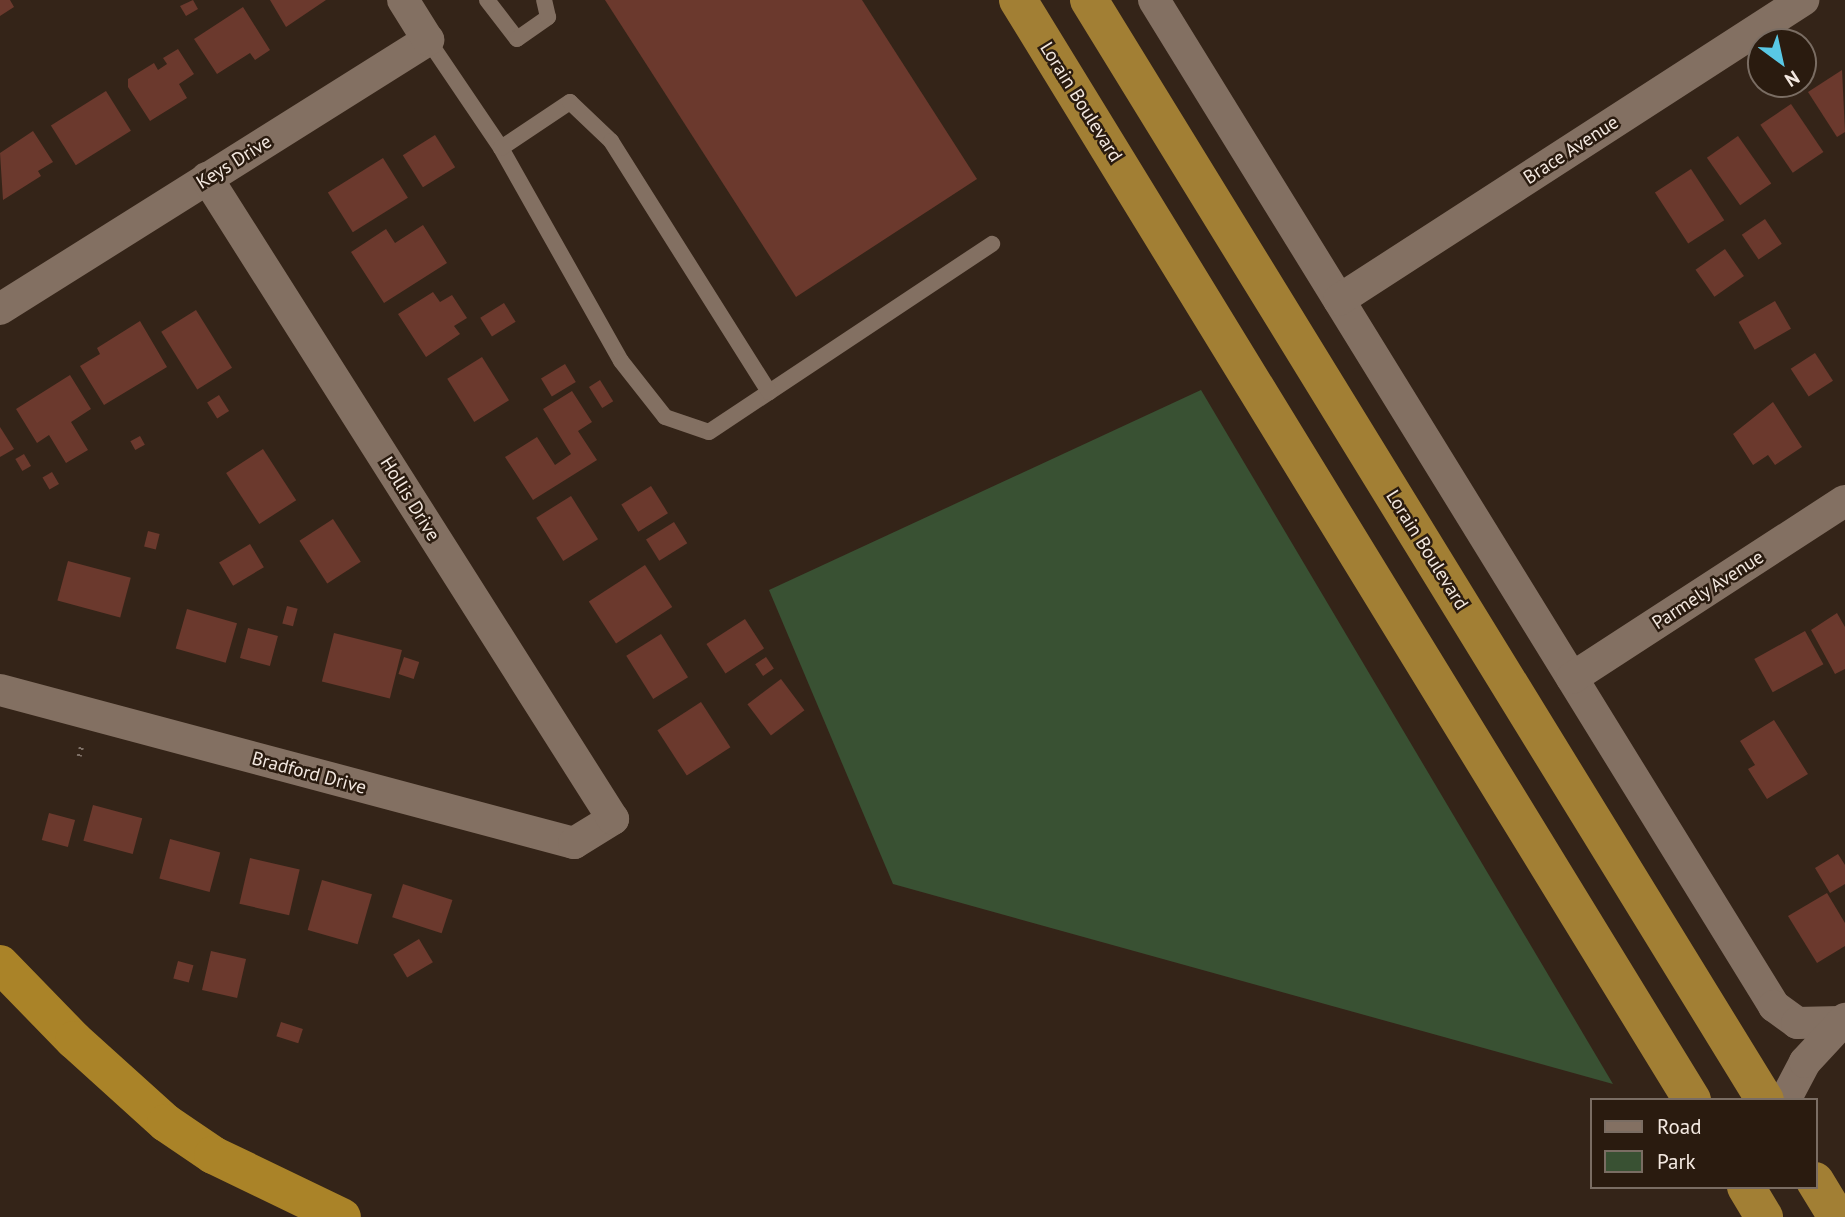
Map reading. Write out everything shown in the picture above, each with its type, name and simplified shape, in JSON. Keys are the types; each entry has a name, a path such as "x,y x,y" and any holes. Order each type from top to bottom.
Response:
{"highway":[{"name":"Lorain Boulevard","path":"1018,0 1691,1098"},
{"name":"Lorain Boulevard","path":"1090,0 1764,1098"},
{"path":"0,964 74,1040 166,1123 213,1155 342,1217"},
{"path":"1817,1184 1837,1217"},
{"path":"1747,1189 1764,1217"}],"street":[{"path":"403,0 428,40"},
{"path":"1154,0 1774,1006 1797,1023 1842,1021"},
{"name":"Brace Avenue","path":"1339,300 1804,0"},
{"name":"Keys Drive","path":"0,309 428,40"},
{"name":"Hollis Drive","path":"207,178 613,819"},
{"name":"Parmely Avenue","path":"1572,678 1845,501"},
{"name":"Bradford Drive","path":"0,690 575,843 613,819"},
{"path":"1786,1098 1805,1062 1842,1021"}],"lane":[{"path":"487,0 517,39 548,17 544,0"},
{"path":"428,40 501,148 621,361 666,417 709,432 992,244"},
{"path":"501,148 570,102 611,141 769,392"}],"green space":[{"path":"1201,390 1613,1084 893,884 769,590"}],"building":[{"path":"0,0 10,0 14,7 0,16"},
{"path":"193,0 198,9 186,16 180,6"},
{"path":"270,0 326,0 286,27"},
{"path":"605,0 862,0 977,179 796,297"},
{"path":"243,7 270,50 255,60 250,53 217,74 194,39"},
{"path":"178,49 194,74 179,84 187,98 150,121 128,87 128,79 154,63 158,70 167,64 163,58"},
{"path":"1842,70 1845,132 1837,137 1812,98 1817,98 1817,86"},
{"path":"106,91 131,131 76,165 51,125"},
{"path":"1791,104 1823,152 1793,173 1760,125"},
{"path":"33,131 53,162 38,171 41,176 3,200 0,153"},
{"path":"435,135 455,167 423,187 403,155"},
{"path":"1738,136 1771,184 1740,205 1707,158"},
{"path":"383,158 408,198 353,232 328,192"},
{"path":"1691,169 1724,220 1688,244 1655,192"},
{"path":"1765,219 1782,244 1759,260 1742,235"},
{"path":"423,225 447,263 384,303 351,252 386,229 395,243"},
{"path":"1725,249 1744,276 1714,297 1696,270"},
{"path":"433,292 440,302 452,295 467,318 454,326 460,334 426,357 398,314"},
{"path":"1775,301 1791,329 1755,350 1739,322"},
{"path":"504,303 516,322 492,336 480,318"},
{"path":"196,310 232,368 197,389 161,332"},
{"path":"140,321 167,367 104,405 80,366 100,354 97,348"},
{"path":"1815,353 1833,381 1809,396 1791,369"},
{"path":"482,357 509,400 474,422 447,379"},
{"path":"565,364 576,382 552,396 541,378"},
{"path":"70,375 91,409 71,422 88,450 66,463 49,435 37,443 16,409"},
{"path":"600,380 613,401 602,408 589,387"},
{"path":"572,391 592,422 578,431 597,460 533,500 505,457 537,437 555,465 571,454 543,409"},
{"path":"219,395 229,411 217,419 207,402"},
{"path":"1773,402 1802,447 1775,465 1768,455 1753,465 1733,434"},
{"path":"0,427 14,449 0,457"},
{"path":"140,436 145,445 135,450 130,441"},
{"path":"263,449 296,500 259,524 226,473"},
{"path":"24,454 31,466 22,471 15,459"},
{"path":"52,472 59,484 49,490 42,478"},
{"path":"651,486 668,513 638,532 621,505"},
{"path":"571,496 598,539 563,561 536,518"},
{"path":"333,519 361,562 327,584 299,541"},
{"path":"674,522 687,543 659,561 646,539"},
{"path":"148,531 160,534 156,549 144,547"},
{"path":"250,544 264,567 233,586 219,563"},
{"path":"68,561 131,578 120,617 57,601"},
{"path":"645,565 672,607 616,643 589,601"},
{"path":"287,606 298,609 293,626 282,623"},
{"path":"187,609 237,623 226,663 176,648"},
{"path":"1837,613 1845,627 1845,669 1835,674 1811,630"},
{"path":"745,619 764,648 725,673 706,644"},
{"path":"248,628 278,636 270,666 240,658"},
{"path":"1805,631 1823,664 1773,692 1754,659"},
{"path":"334,633 402,650 390,698 322,682"},
{"path":"661,634 688,677 653,699 626,656"},
{"path":"404,657 419,662 414,679 398,674"},
{"path":"766,657 774,669 763,676 755,664"},
{"path":"781,679 804,710 771,735 747,704"},
{"path":"701,702 730,747 687,776 657,730"},
{"path":"1774,720 1808,774 1767,799 1748,769 1755,765 1740,741"},
{"path":"93,805 142,818 133,854 83,841"},
{"path":"49,813 75,820 68,847 42,840"},
{"path":"170,839 220,852 210,892 159,879"},
{"path":"1838,854 1845,865 1845,884 1830,893 1815,868"},
{"path":"250,858 300,869 289,915 239,904"},
{"path":"322,880 372,894 358,944 308,930"},
{"path":"403,884 452,900 442,933 392,917"},
{"path":"1827,893 1845,923 1845,946 1817,963 1788,916"},
{"path":"419,939 433,962 407,978 393,954"},
{"path":"211,951 246,959 237,998 202,990"},
{"path":"178,961 193,965 189,983 173,978"},
{"path":"281,1022 303,1029 298,1043 276,1036"}]}
